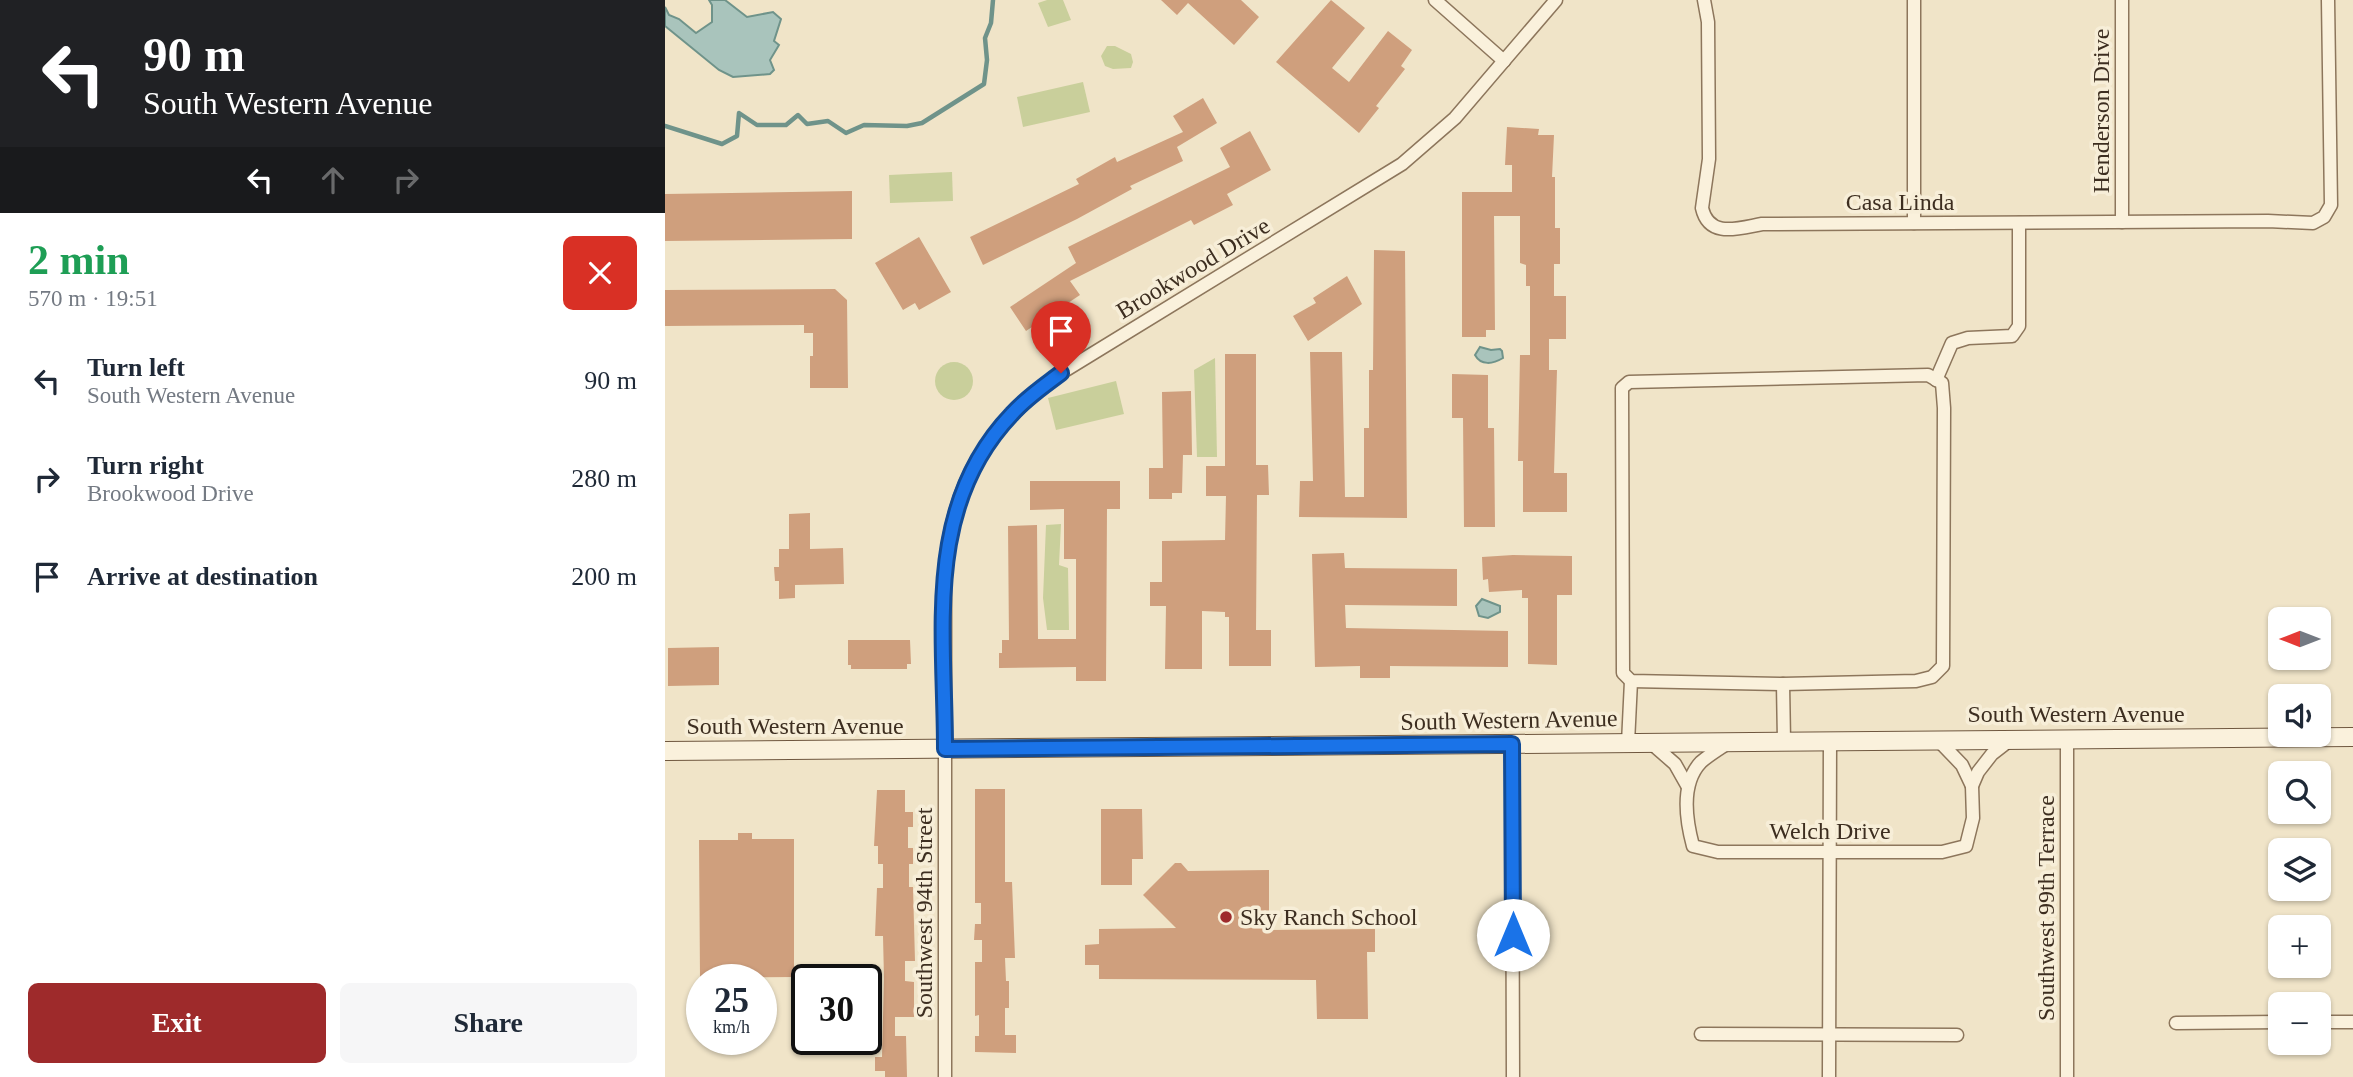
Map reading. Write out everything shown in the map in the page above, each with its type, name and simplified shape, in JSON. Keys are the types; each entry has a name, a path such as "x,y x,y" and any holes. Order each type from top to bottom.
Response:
{"main road":[{"name":"South Western Avenue","path":"665,751 2353,737"}],"street":[{"path":"1435,0 1504,61"},
{"name":"Brookwood Drive","path":"945,749 944,596 951,524 962,489 978,458 999,428 1014,411 1061,373 1402,164 1455,118 1556,0"},
{"name":"Casa Linda","path":"1705,0 1708,22 1709,159 1702,208 1708,221 1718,229 1727,230 1762,225 2268,221 2307,224 2319,220 2327,213 2332,199 2329,158 2329,0"},
{"path":"1914,0 1915,223"},
{"name":"Henderson Drive","path":"2122,0 2122,222"},
{"path":"1936,380 1952,343 1968,338 2012,335 2019,326 2019,223"},
{"path":"1928,375 1942,383 1943,666 1932,677 1916,681 1783,684 1631,681 1623,673 1622,388 1629,382 1928,375"},
{"path":"1628,743 1631,681"},
{"path":"1783,684 1784,741"},
{"path":"1972,786 1987,760 2010,739"},
{"name":"Southwest 99th Terrace","path":"2067,739 2067,1077"},
{"path":"1938,740 1962,765 1972,786"},
{"path":"1829,1077 1830,741"},
{"path":"1688,787 1701,762 1729,742"},
{"path":"1651,743 1675,764 1688,787"},
{"path":"1512,744 1513,1077"},
{"name":"Southwest 94th Street","path":"945,749 945,1077"},
{"name":"Welch Drive","path":"1688,787 1687,824 1693,846 1718,852 1942,852 1966,846 1973,818 1972,786"},
{"path":"2176,1023 2268,1022"},
{"path":"2331,1022 2353,1022"},
{"path":"1701,1034 1957,1035"}],"green space":[{"path":"1063,0 1071,20 1048,27 1038,3"},
{"path":"1107,46 1115,46 1131,54 1131,68 1113,69 1105,66 1101,56"},
{"path":"1083,82 1090,112 1023,127 1017,97"},
{"path":"952,172 953,201 890,203 889,175"},
{"path":"1215,358 1217,457 1197,457 1194,370"},
{"path":"954,362 967,368 973,381 967,394 954,400 941,394 935,381 941,368"},
{"path":"1116,381 1124,414 1056,430 1048,398"},
{"path":"1061,524 1059,565 1068,568 1069,630 1047,630 1043,598 1046,525"}],"water":[{"path":"709,0 725,0 747,17 773,12 781,19 774,41 779,45 770,60 774,70 770,74 733,77 719,70 665,26 665,7 669,15 679,19 696,33 712,22 712,5"},
{"path":"1480,347 1500,349 1503,358 1491,363 1481,361 1475,355"},
{"path":"1482,599 1500,606 1500,612 1488,618 1479,616 1476,606"}],"building":[{"path":"1161,0 1241,0 1259,17 1234,45 1188,3 1177,15"},
{"path":"1331,0 1365,28 1332,68 1349,82 1388,31 1412,50 1401,66 1405,69 1359,133 1276,62"},
{"path":"1203,98 1217,123 1177,147 1183,161 1130,186 1132,189 1077,219 983,265 970,237 1079,184 1076,179 1115,157 1117,162 1183,132 1173,116"},
{"path":"1507,127 1539,129 1538,135 1554,135 1552,177 1555,177 1555,228 1560,228 1560,264 1554,264 1554,296 1566,296 1566,339 1549,339 1549,370 1557,370 1554,473 1567,473 1567,512 1523,512 1523,461 1518,461 1520,355 1530,355 1530,286 1526,286 1526,265 1520,263 1520,216 1494,216 1495,330 1486,330 1486,337 1462,337 1462,192 1512,192 1512,165 1505,165"},
{"path":"1250,131 1271,170 1227,194 1233,205 1194,225 1191,220 1070,281 1080,295 1026,331 1010,307 1076,263 1068,247 1230,167 1220,148"},
{"path":"852,191 852,239 665,241 665,194"},
{"path":"919,237 951,292 919,310 915,303 903,310 875,263"},
{"path":"1374,250 1405,251 1407,518 1299,517 1300,481 1313,481 1310,352 1342,352 1345,497 1364,497 1364,428 1369,428 1369,370 1373,370"},
{"path":"1347,276 1362,304 1308,341 1293,316 1316,303 1313,298"},
{"path":"835,289 847,300 848,388 810,388 813,333 804,333 804,325 665,326 665,290"},
{"path":"1225,354 1256,354 1256,465 1268,465 1269,495 1257,495 1256,630 1271,630 1271,666 1229,666 1229,617 1225,617 1225,612 1202,611 1202,669 1165,669 1166,606 1150,606 1150,582 1162,582 1162,541 1225,540 1226,496 1206,496 1206,466 1225,466"},
{"path":"1452,374 1488,375 1488,428 1494,428 1495,527 1464,527 1463,418 1452,418"},
{"path":"1191,391 1192,455 1183,455 1182,493 1172,493 1172,499 1149,499 1149,468 1163,468 1162,392"},
{"path":"1030,481 1120,481 1120,509 1107,509 1106,681 1076,681 1076,667 999,668 1002,640 1009,640 1008,526 1037,525 1038,639 1076,639 1076,559 1064,559 1064,509 1030,510"},
{"path":"810,513 810,549 843,548 844,584 795,585 795,598 779,599 779,581 775,581 774,567 779,567 779,549 789,549 789,514"},
{"path":"1344,553 1345,568 1457,569 1457,606 1345,605 1346,628 1508,631 1508,667 1390,666 1390,678 1360,678 1360,666 1315,667 1312,554"},
{"path":"1572,556 1572,595 1557,595 1557,665 1528,664 1528,598 1522,598 1522,590 1489,592 1488,579 1483,580 1482,557"},
{"path":"848,640 910,640 911,664 907,664 907,669 851,669 851,665 848,665"},
{"path":"719,647 719,685 668,686 668,648"},
{"path":"975,789 1005,789 1005,882 1012,882 1015,958 1005,958 1006,981 1009,981 1009,1008 1005,1008 1005,1035 1016,1035 1016,1053 975,1052 975,1036 979,1036 979,1015 975,1016 975,962 982,962 982,940 974,940 975,924 981,924 981,903 975,903"},
{"path":"877,790 905,790 905,812 913,812 913,827 908,827 908,848 913,848 913,864 909,864 909,887 913,887 915,961 905,961 905,981 914,982 914,1017 895,1017 895,1036 906,1036 907,1077 885,1077 885,1071 875,1071 875,1057 882,1057 884,979 883,936 875,936 877,888 883,888 883,864 878,864 878,846 874,846"},
{"path":"1101,809 1142,809 1143,859 1132,859 1132,885 1101,885"},
{"path":"738,833 752,833 752,839 794,839 794,964 791,964 791,977 777,977 777,964 700,964 699,840 738,840"},
{"path":"1175,863 1181,863 1188,871 1269,870 1269,930 1375,929 1375,952 1367,952 1368,1019 1317,1019 1316,980 1099,979 1099,965 1085,965 1085,945 1099,944 1099,929 1176,928 1143,895"}],"waterway":[{"path":"665,126 722,144 737,136 739,113 757,125 786,125 798,115 807,124 828,121 846,133 864,125 907,126 922,123 984,84 987,60 985,38 991,23 993,0"}],"place":[{"name":"Sky Ranch School","path":"1226,917"}],"route":[{"path":"1061,373 1014,411 985,447 962,489 951,524 944,596 945,749 1512,744 1513,935"}]}
